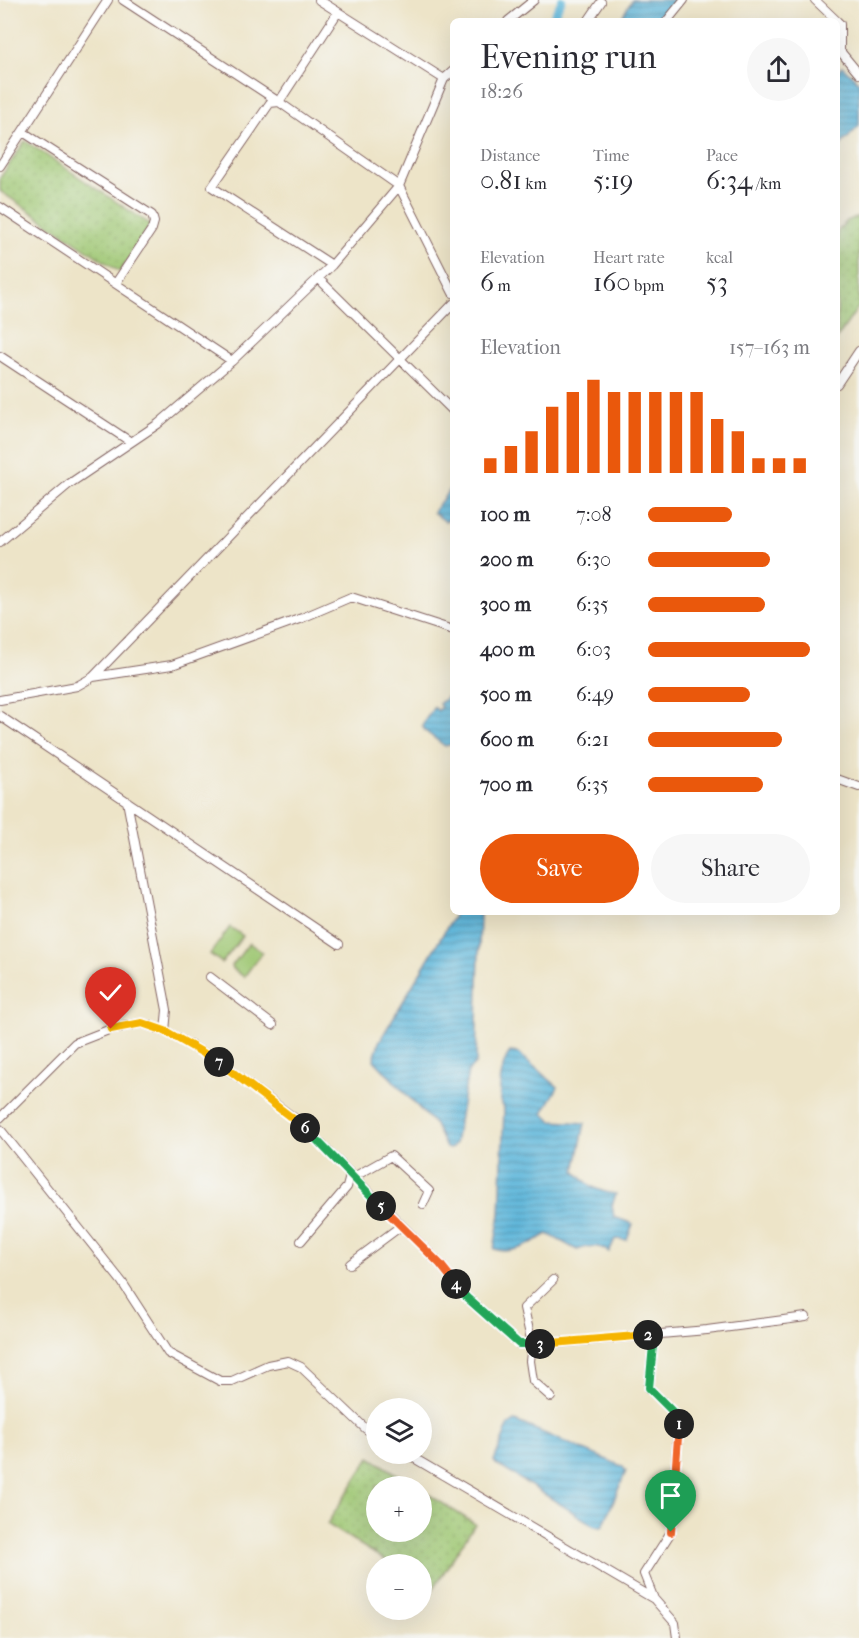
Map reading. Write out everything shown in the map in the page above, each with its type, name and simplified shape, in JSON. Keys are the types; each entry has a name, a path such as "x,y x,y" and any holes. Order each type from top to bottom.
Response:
{"street":[{"path":"0,166 108,0"},
{"path":"123,0 279,102 399,186 450,287"},
{"path":"319,0 444,79"},
{"path":"512,18 534,0"},
{"path":"670,18 684,0"},
{"path":"815,0 834,18"},
{"path":"590,18 601,2"},
{"path":"279,102 338,12"},
{"path":"840,24 840,51 859,74"},
{"path":"0,542 69,484 158,424 232,361 332,265 399,186 444,79 450,74"},
{"path":"279,102 270,103 212,187 332,265"},
{"path":"23,132 152,215 154,222 152,230 116,283"},
{"path":"0,207 232,361"},
{"path":"318,278 450,408"},
{"path":"0,700 76,686 93,676 450,307"},
{"path":"840,380 859,351"},
{"path":"0,356 131,442"},
{"path":"93,676 172,665 302,618 351,597 450,629"},
{"path":"0,716 339,944"},
{"path":"840,780 859,787"},
{"path":"127,801 167,1010 165,1031"},
{"path":"210,977 273,1025"},
{"path":"0,1118 75,1043 111,1029 142,1023 165,1031 208,1055 297,1120 351,1177 440,1264 466,1297 519,1344 654,1335 806,1317"},
{"path":"0,1129 122,1282 168,1353 220,1381 232,1380 268,1365 288,1361 301,1367 366,1429"},
{"path":"301,1241 339,1197 351,1177 391,1156 429,1191 423,1204"},
{"path":"350,1264 401,1226"},
{"path":"551,1397 533,1381 530,1361 532,1344 524,1308 553,1280"},
{"path":"654,1335 649,1388 679,1418 671,1532 644,1574 654,1599"},
{"path":"424,1464 654,1599 675,1623 677,1638"}],"green space":[{"path":"25,141 151,225 120,272 0,191 0,178"},
{"path":"859,216 859,306 840,334 840,229 847,221"},
{"path":"230,927 243,936 222,963 210,954"},
{"path":"249,943 262,952 244,977 231,967"},
{"path":"366,1463 381,1464 400,1476 366,1476 366,1542 432,1542 432,1496 475,1524 432,1591 432,1554 375,1554 327,1524"}],"water":[{"path":"632,0 677,0 663,18 622,18"},
{"path":"842,66 859,82 859,126 840,146 840,69"},
{"path":"450,489 450,518 445,521 433,512"},
{"path":"450,695 450,745 445,746 425,731 422,725 434,707 438,711 441,707 439,704"},
{"path":"454,915 480,915 476,1063 468,1071 455,1144 450,1149 446,1148 435,1125 374,1060 379,1042"},
{"path":"510,1052 518,1053 558,1087 543,1113 552,1121 585,1123 575,1171 593,1187 603,1192 616,1194 612,1205 614,1217 633,1224 627,1240 615,1239 609,1252 593,1246 577,1250 548,1234 509,1251 494,1249 500,1214 504,1108 500,1096 501,1080 504,1064"},
{"path":"515,1421 622,1466 626,1471 603,1526 595,1526 496,1464 494,1461 508,1426"}],"waterway":[{"path":"553,18 562,0"}],"route":[{"path":"111,1029 142,1023 165,1031 208,1055 297,1120 352,1178 440,1264 466,1297 519,1344 654,1335 649,1388 679,1418 671,1532"}]}
